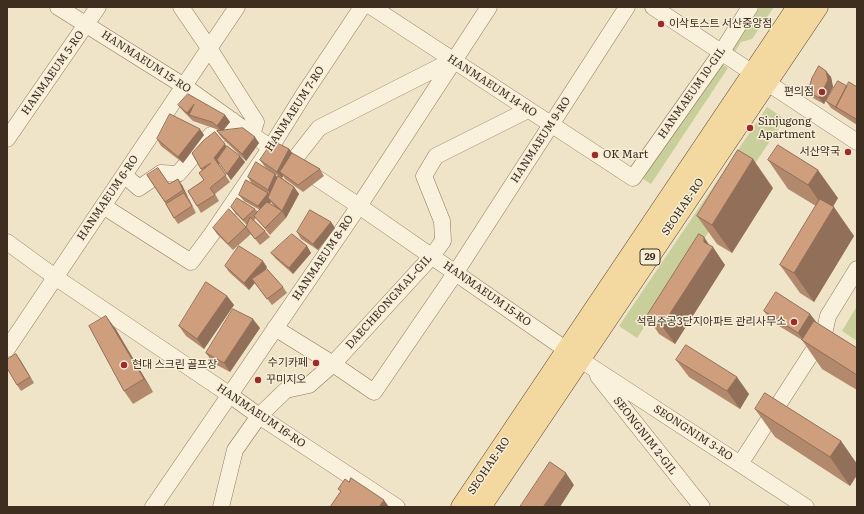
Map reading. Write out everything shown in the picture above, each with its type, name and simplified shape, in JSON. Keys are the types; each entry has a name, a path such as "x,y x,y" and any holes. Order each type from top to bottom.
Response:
{"main road":[{"name":"SEOHAE-RO","path":"481,507 760,78 797,7"},
{"name":"SEOHAE-RO","path":"760,78 818,7"},
{"name":"SEOHAE-RO","path":"461,507 579,358"}],"street":[{"name":"HANMAEUM 15-RO","path":"58,7 184,86 252,135 293,161 456,272 579,358"},
{"name":"HANMAEUM 5-RO","path":"7,139 98,7"},
{"path":"181,7 210,48 256,122 252,135"},
{"name":"HANMAEUM 6-RO","path":"7,349 237,7"},
{"name":"HANMAEUM 7-RO","path":"103,206 191,262 271,147 304,94 362,7"},
{"name":"HANMAEUM 14-RO","path":"372,7 633,178"},
{"name":"HANMAEUM 8-RO","path":"154,507 359,206 489,7"},
{"name":"HANMAEUM 9-RO","path":"333,364 374,392 456,272 627,7"},
{"path":"653,7 857,142"},
{"name":"HANMAEUM 10-GIL","path":"633,178 721,53 750,7"},
{"path":"293,161 319,128 453,60"},
{"name":"DAECHEONGMAL-GIL","path":"221,507 235,450 259,416 286,390 309,385 333,364 432,256 443,241 442,221 424,176 436,156 528,110"},
{"path":"124,175 139,188 161,173 178,174 211,135 222,134 232,120"},
{"name":"HANMAEUM 16-RO","path":"7,242 259,416 397,507"},
{"path":"740,464 824,334 828,316 857,269"},
{"path":"275,328 333,364"},
{"name":"SEONGNIM 3-RO","path":"579,358 806,507"},
{"name":"SEONGNIM 2-GIL","path":"579,358 702,507"}],"green space":[{"path":"760,7 774,7 752,39 741,42 733,55 730,51"},
{"path":"717,61 728,68 651,184 640,177"},
{"path":"767,107 785,119 637,338 619,326"},
{"path":"857,306 857,341 842,331"}],"building":[{"path":"819,66 826,71 828,80 819,98 808,91 812,78"},
{"path":"838,81 847,86 836,107 837,108 826,101"},
{"path":"849,82 857,87 856,119 836,107"},
{"path":"188,94 225,115 217,126 212,122 189,115 194,104 187,113 178,105"},
{"path":"170,114 200,129 178,157 157,139"},
{"path":"243,128 255,137 242,154 217,131"},
{"path":"215,132 225,144 214,158 226,175 210,188 215,195 197,206 188,191 204,180 199,173 211,163 201,169 192,153 204,140"},
{"path":"273,141 289,149 277,172 260,160"},
{"path":"778,145 818,170 808,185 768,160"},
{"path":"227,146 240,156 227,174 217,160"},
{"path":"738,150 753,159 712,225 697,216"},
{"path":"292,153 320,169 298,185 280,172"},
{"path":"256,162 275,174 268,190 248,177"},
{"path":"158,168 169,184 178,179 183,190 165,202 147,175"},
{"path":"278,176 294,187 282,211 268,198"},
{"path":"246,180 268,193 258,206 239,195"},
{"path":"184,193 192,206 174,218 166,204"},
{"path":"237,198 255,209 243,220 231,207"},
{"path":"820,199 834,207 794,273 780,265"},
{"path":"267,202 282,211 265,228 254,216"},
{"path":"229,209 246,227 228,244 213,228"},
{"path":"310,210 331,222 313,244 297,232"},
{"path":"250,217 265,231 255,239 246,227"},
{"path":"292,234 307,246 289,268 271,253"},
{"path":"699,234 704,237 704,242 713,247 662,326 647,316"},
{"path":"239,246 263,261 244,283 225,266"},
{"path":"267,269 283,287 267,299 252,279"},
{"path":"206,282 227,296 197,339 179,326"},
{"path":"776,292 810,314 798,333 764,311"},
{"path":"233,309 253,319 224,363 206,353"},
{"name":"현대 스크린 골프장","path":"106,316 144,379 124,391 89,326"},
{"path":"814,321 857,348 857,375 802,340"},
{"path":"686,345 737,377 727,391 676,360"},
{"path":"16,354 30,377 17,385 7,368 7,360"},
{"path":"765,393 841,441 830,457 755,409"},
{"path":"550,462 566,473 543,507 520,507"},
{"path":"351,478 384,500 379,507 330,507 341,491 338,489 345,479 349,482"}],"place":[{"name":"이삭토스트 서산중앙점","path":"661,24"},
{"name":"편의점","path":"822,92"},
{"name":"Sinjugong Apartment","path":"750,128"},
{"name":"서산약국","path":"848,152"},
{"name":"OK Mart","path":"595,155"},
{"name":"석림주공3단지아파트 관리사무소","path":"794,322"},
{"name":"수기카페","path":"316,363"},
{"name":"현대 스크린 골프장","path":"124,365"},
{"name":"꾸미지오","path":"258,380"}]}
